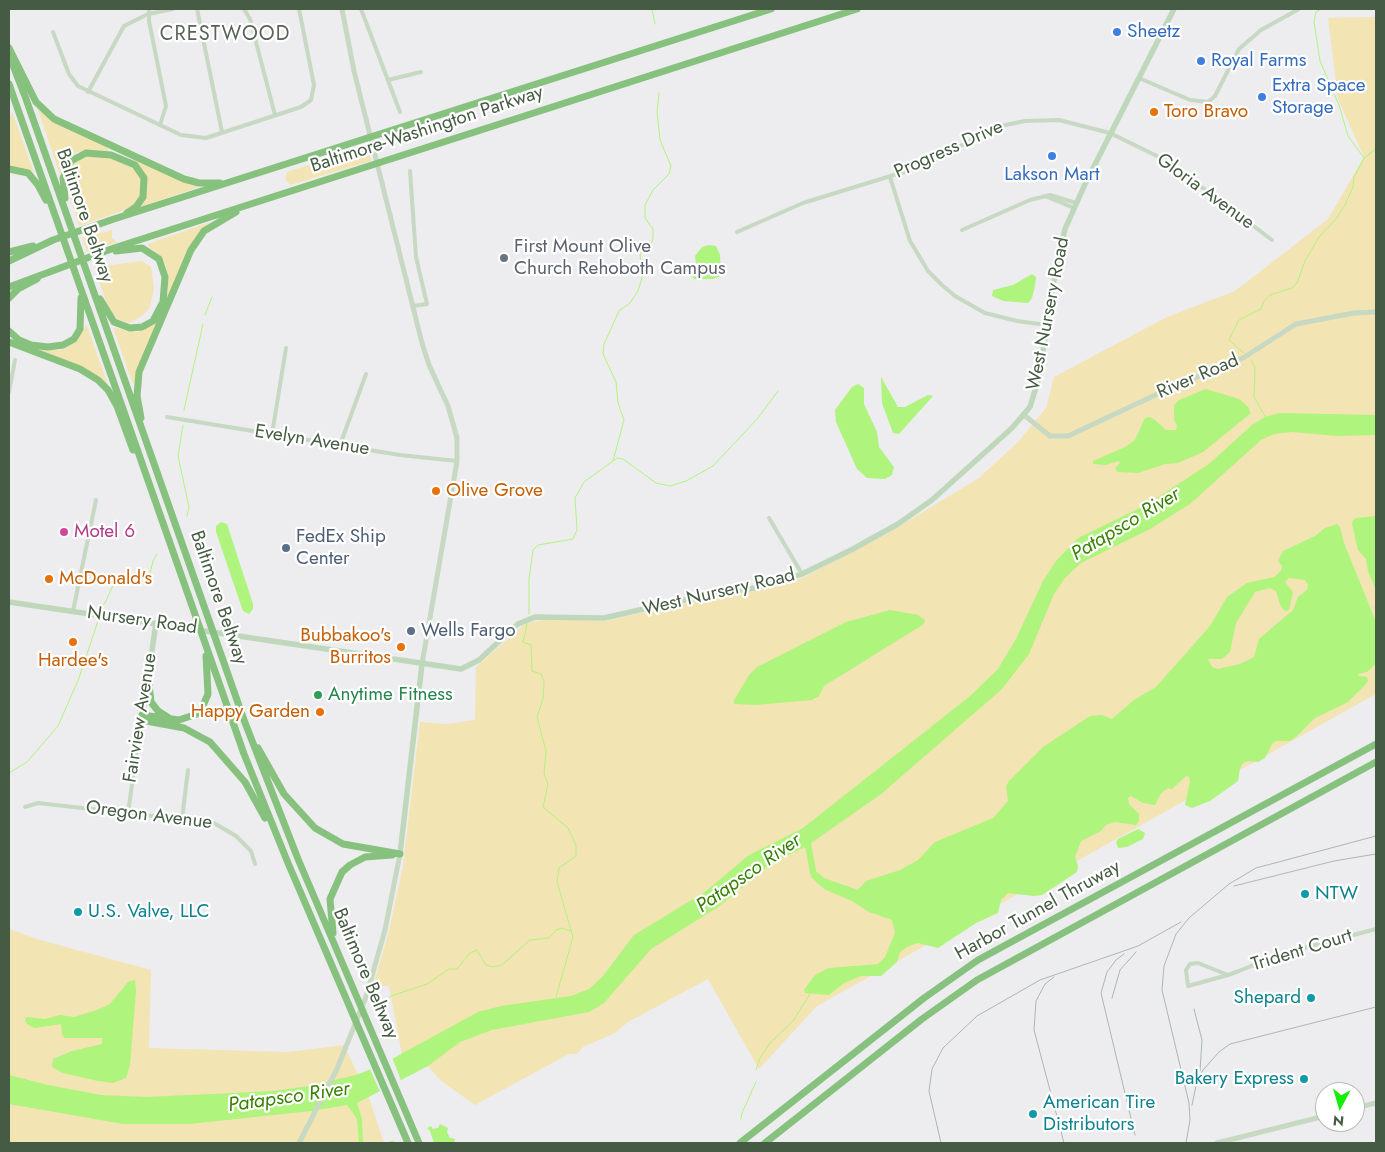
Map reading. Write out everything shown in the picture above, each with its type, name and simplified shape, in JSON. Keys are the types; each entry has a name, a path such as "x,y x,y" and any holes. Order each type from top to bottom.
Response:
{"highway":[{"name":"Baltimore-Washington Parkway","path":"9,261 53,240 114,219 252,175 306,160 771,9"},
{"name":"Baltimore-Washington Parkway","path":"9,287 86,257 857,9"},
{"path":"9,48 36,102 48,115 61,123 191,182 224,182 252,175"},
{"name":"Baltimore Beltway","path":"9,55 244,720 342,962 419,1143"},
{"name":"Baltimore Beltway","path":"9,84 244,754 288,863 408,1143"},
{"path":"67,216 63,186 64,172 75,158 92,152 128,160 135,165 144,178 145,192 140,203 130,212 114,219"},
{"path":"9,169 21,170 33,178 58,224"},
{"path":"145,438 137,396 139,372 191,250 199,237 210,226 252,203"},
{"path":"9,252 53,240"},
{"path":"86,257 128,248 142,248 159,259 165,277 163,302 157,316 147,325 136,328 124,327 114,322 91,284"},
{"path":"9,298 18,289 59,267"},
{"path":"9,331 19,340 39,346 57,347 69,342 78,334 82,324 79,281"},
{"path":"9,342 80,368 103,384 116,406 154,496"},
{"path":"142,718 174,720 191,717 196,714 206,702 208,685 205,643"},
{"path":"148,676 151,702 154,707 174,720"},
{"path":"142,718 184,728 203,736 219,750 252,793 288,863"},
{"path":"244,720 284,794 315,828 325,836 343,844 400,854"},
{"name":"Harbor Tunnel Thruway","path":"740,1143 924,998 978,960 1376,744"},
{"name":"Harbor Tunnel Thruway","path":"765,1143 922,1019 977,980 1376,762"},
{"path":"338,952 330,909 332,890 336,880 342,872 357,860 374,856 400,854"}],"main road":[{"name":"West Nursery Road","path":"422,664 461,669 469,666 518,624 534,617 604,618 680,601 765,586 802,574 885,532 916,512 943,491 1024,415 1037,388 1061,245 1075,205 1174,9"},
{"name":"Nursery Road","path":"9,602 156,622 422,664"},
{"name":"Fairview Avenue","path":"142,718 156,622"},
{"path":"400,854 422,664"}],"street":[{"path":"148,9 166,106 160,125"},
{"path":"88,92 122,30 132,20 148,14 173,9"},
{"path":"198,9 222,132"},
{"path":"244,9 250,19 275,116"},
{"path":"53,32 69,74 78,86 189,137 206,138 308,104 314,89 299,9"},
{"path":"342,9 375,158 428,365 454,423 458,450 422,664"},
{"path":"361,9 400,112"},
{"path":"1140,78 1190,100 1208,102 1215,96 1239,49 1261,30 1299,9"},
{"path":"388,80 421,72"},
{"name":"Progress Drive","path":"737,232 803,203 923,166 981,134 1009,123 1059,120 1110,133"},
{"name":"Gloria Avenue","path":"1110,133 1166,161 1272,240"},
{"path":"410,171 415,251 427,304 413,306"},
{"path":"890,177 910,241 928,271 942,285 954,296 984,312 1010,319 1047,325"},
{"path":"962,230 1045,196 1057,195 1075,205"},
{"name":"River Road","path":"1024,415 1050,436 1068,436 1160,392 1243,358 1296,324 1354,313 1376,312"},
{"path":"272,434 286,348"},
{"path":"9,392 15,360"},
{"path":"340,445 366,374"},
{"name":"Evelyn Avenue","path":"167,417 400,455 457,461"},
{"path":"73,611 96,500"},
{"path":"769,518 802,574"},
{"name":"Fairview Avenue","path":"128,813 142,718"},
{"path":"182,818 188,770"},
{"name":"Oregon Avenue","path":"24,807 38,803 214,823 226,828 251,851 255,864"},
{"path":"299,1143 311,1123 337,1069 366,997 385,930 400,854"},
{"name":"Trident Court","path":"1228,975 1198,963 1190,964 1186,970 1188,986 1228,975 1282,954 1376,929"},
{"path":"1217,1143 1315,1118"}],"shaded area":[{"path":"1376,17 1376,694 817,1006 759,1069 708,979 628,1022 615,1033 583,1047 577,1054 569,1054 475,1105 440,1080 428,1066 402,1055 389,986 373,986 389,931 403,866 420,722 447,724 475,720 476,667 526,623 550,619 606,621 680,604 779,586 804,577 885,535 979,478 1019,441 1046,408 1054,377 1167,317 1235,291 1328,219 1364,157 1338,99 1328,18"},
{"path":"37,107 108,148 108,152 96,150 77,152 70,158 60,175"},
{"path":"11,113 13,114 35,176 30,171 9,167 9,120"},
{"path":"368,146 371,161 290,185 285,179 287,172"},
{"path":"87,156 107,157 137,170 144,183 142,196 133,207 79,226 66,183 66,174 72,164"},
{"path":"132,158 199,187 138,208 144,201 147,184 141,167"},
{"path":"210,222 198,235 163,310 168,291 166,265 148,244"},
{"path":"112,230 112,238 117,242 87,252 82,238"},
{"path":"142,261 151,267 154,288 150,307 142,316 129,323 119,320 109,310 93,263 104,266"},
{"path":"161,316 133,384 113,328 137,332 154,324"},
{"path":"86,325 109,388 104,383 35,350 59,350 68,347 76,340"},
{"path":"9,929 40,940 151,970 149,1048 289,1052 344,1045 369,1098 384,1143 9,1143"}],"water":[{"path":"716,246 720,255 721,276 713,279 694,279 692,276 696,263 695,256 702,247"},
{"path":"1032,274 1036,277 1035,286 1032,298 1028,303 1003,301 992,296 993,290 1013,285"},
{"path":"881,377 898,407 905,407 928,395 933,396 899,434 893,433 882,403"},
{"path":"858,384 864,388 864,404 877,432 879,447 894,467 892,475 885,479 867,478 857,469 836,422 835,410 852,387"},
{"path":"1206,389 1239,399 1248,407 1251,413 1203,452 1178,463 1165,464 1138,473 1118,472 1115,468 1120,463 1118,461 1106,465 1093,464 1093,461 1125,447 1135,440 1145,418 1150,417 1166,430 1176,430 1174,405 1179,400"},
{"name":"Patapsco River","path":"1280,413 1376,415 1376,435 1338,436 1292,432 1274,434 1261,440 1190,504 1150,529 1081,563 1065,578 1054,594 1029,654 1002,689 880,795 811,843 816,871 824,878 858,890 866,881 900,870 918,860 935,842 993,818 1008,801 1006,786 1009,781 1043,747 1090,716 1102,715 1112,719 1134,700 1156,687 1210,626 1227,597 1247,583 1274,577 1281,571 1282,566 1278,561 1283,551 1315,536 1325,528 1337,524 1340,527 1344,543 1376,622 1376,664 1367,672 1358,674 1359,676 1367,677 1368,681 1348,702 1315,718 1290,741 1276,741 1272,744 1265,758 1258,762 1248,761 1243,763 1240,768 1238,781 1210,801 1192,808 1185,805 1190,781 1189,777 1186,776 1172,789 1168,788 1161,793 1155,805 1143,803 1131,796 1128,798 1129,804 1139,814 1139,821 1136,825 1115,822 1106,825 1101,831 1081,841 1075,857 1078,866 1077,872 1042,895 1008,893 1001,900 998,913 976,923 938,948 918,943 900,952 897,962 881,976 861,976 844,983 829,995 805,993 804,990 815,975 829,968 878,964 885,957 895,933 892,920 869,912 852,901 824,889 811,877 805,847 772,863 718,907 651,949 604,1003 589,1012 492,1030 460,1042 428,1066 357,1103 362,1119 363,1143 359,1143 357,1119 347,1105 311,1111 190,1124 123,1124 9,1104 9,1075 101,1095 146,1097 274,1091 309,1086 356,1075 381,1065 478,1012 501,1006 571,996 589,989 603,976 634,935 705,892 749,855 803,828 969,697 998,669 1016,639 1043,581 1056,561 1078,538 1146,505 1209,464 1252,425 1265,417","holes":["1289,578 1305,580 1308,585 1307,590 1298,597 1293,610 1259,639 1254,657 1240,664 1218,669 1212,667 1208,659 1222,659 1230,652 1236,623 1255,592 1270,588 1276,591 1281,607 1285,611 1289,610 1293,592 1285,582"]},
{"path":"1376,516 1376,590 1368,571 1366,559 1358,550 1352,524 1353,520 1357,518"},
{"path":"221,522 227,524 253,604 253,609 249,614 243,611 216,532 216,526"},
{"path":"890,610 918,615 925,620 924,624 824,686 819,696 812,700 756,705 734,704 734,700 749,675 757,667 846,622"},
{"path":"1138,829 1145,833 1143,839 1127,847 1118,848 1116,842 1118,839"},
{"path":"135,980 136,991 130,1065 126,1078 113,1083 98,1081 63,1073 52,1067 53,1059 72,1051 102,1044 102,1038 64,1038 61,1024 35,1028 28,1025 25,1021 26,1017 45,1019 60,1015 74,1017 97,1010 110,1004 128,982"},
{"path":"440,1124 448,1128 447,1132 450,1138 455,1139 454,1143 434,1143 427,1128 431,1126 433,1129 438,1128"}],"pier":[{"path":"392,1057 402,1083 381,1094 369,1067"}],"waterway":[{"path":"652,9 655,24"},
{"path":"1321,9 1316,12 1314,22 1320,61 1339,105 1348,136 1364,158"},
{"path":"529,614 529,579 533,550 538,545 573,539 577,530 575,498 584,482 613,461 624,420 618,403 616,382 603,354 604,344 619,311 630,303 638,291 642,278 640,254 651,245 653,238 653,229 645,218 645,205 653,190 669,174 671,166 660,140 657,112 659,93"},
{"path":"1244,353 1229,340 1239,320 1261,309 1264,301 1270,295 1292,288 1297,283 1305,261 1319,237 1336,219 1345,205 1353,187 1354,177 1364,158 1376,149"},
{"path":"205,315 212,297"},
{"path":"184,410 203,324"},
{"path":"1251,360 1255,367 1254,397 1266,418"},
{"path":"613,461 617,458 623,459 656,483 670,486 686,481 713,466 758,418 778,391"},
{"path":"183,425 178,456 189,507 187,516"},
{"path":"100,608 105,603 115,581 122,578 138,582 148,581 153,561 157,554"},
{"path":"9,773 27,762 58,726 79,678 98,621"},
{"path":"527,624 523,642 531,645 532,671 541,674 544,681 543,699 537,717 546,751 544,774 548,784 543,807 568,828 576,845 576,856 559,868 557,882 573,937 556,997"},
{"path":"380,1009 381,1003 391,996 427,984 449,969 457,969 470,953 477,950 486,965 492,967 502,965 530,940 549,938 556,930 562,928 571,931"},
{"path":"756,1070 760,1058 770,1043 793,1021 810,994"},
{"path":"741,1119 756,1082"},
{"path":"387,1143 393,1141 396,1143"}],"railway":[{"path":"1186,1143 1190,1120 1189,1103 1162,990 1164,966 1176,934 1189,918 1229,884 1256,868 1376,836"},
{"path":"1234,886 1334,861 1376,854"},
{"path":"941,1143 929,1091 932,1069 943,1048 977,1016 1040,980 1138,946 1181,922"},
{"path":"1112,998 1120,970 1136,952"},
{"path":"1124,954 1116,960 1107,972 1101,993 1135,1135"},
{"path":"1054,977 1045,984 1036,1001 1034,1030 1064,1143"},
{"path":"1192,1105 1196,1086 1203,1070 1219,1052 1230,1044 1376,1007"},
{"path":"1194,1009 1202,1040 1200,1071"}],"place":[{"name":"Sheetz","path":"1117,32"},
{"name":"Royal Farms","path":"1201,61"},
{"name":"Extra Space Storage","path":"1262,97"},
{"name":"Toro Bravo","path":"1154,112"},
{"name":"Lakson Mart","path":"1052,156"},
{"name":"First Mount Olive Church Rehoboth Campus","path":"504,258"},
{"name":"Olive Grove","path":"436,491"},
{"name":"Motel 6","path":"64,532"},
{"name":"FedEx Ship Center","path":"286,548"},
{"name":"McDonald's","path":"49,579"},
{"name":"Wells Fargo","path":"411,631"},
{"name":"Hardee's","path":"73,642"},
{"name":"Bubbakoo's Burritos","path":"401,647"},
{"name":"Anytime Fitness","path":"318,695"},
{"name":"Happy Garden","path":"320,712"},
{"name":"NTW","path":"1305,894"},
{"name":"U.S. Valve, LLC","path":"78,912"},
{"name":"Shepard","path":"1311,998"},
{"name":"Bakery Express","path":"1304,1079"},
{"name":"American Tire Distributors","path":"1033,1114"}],"district":[{"name":"CRESTWOOD","path":"225,35"}]}
